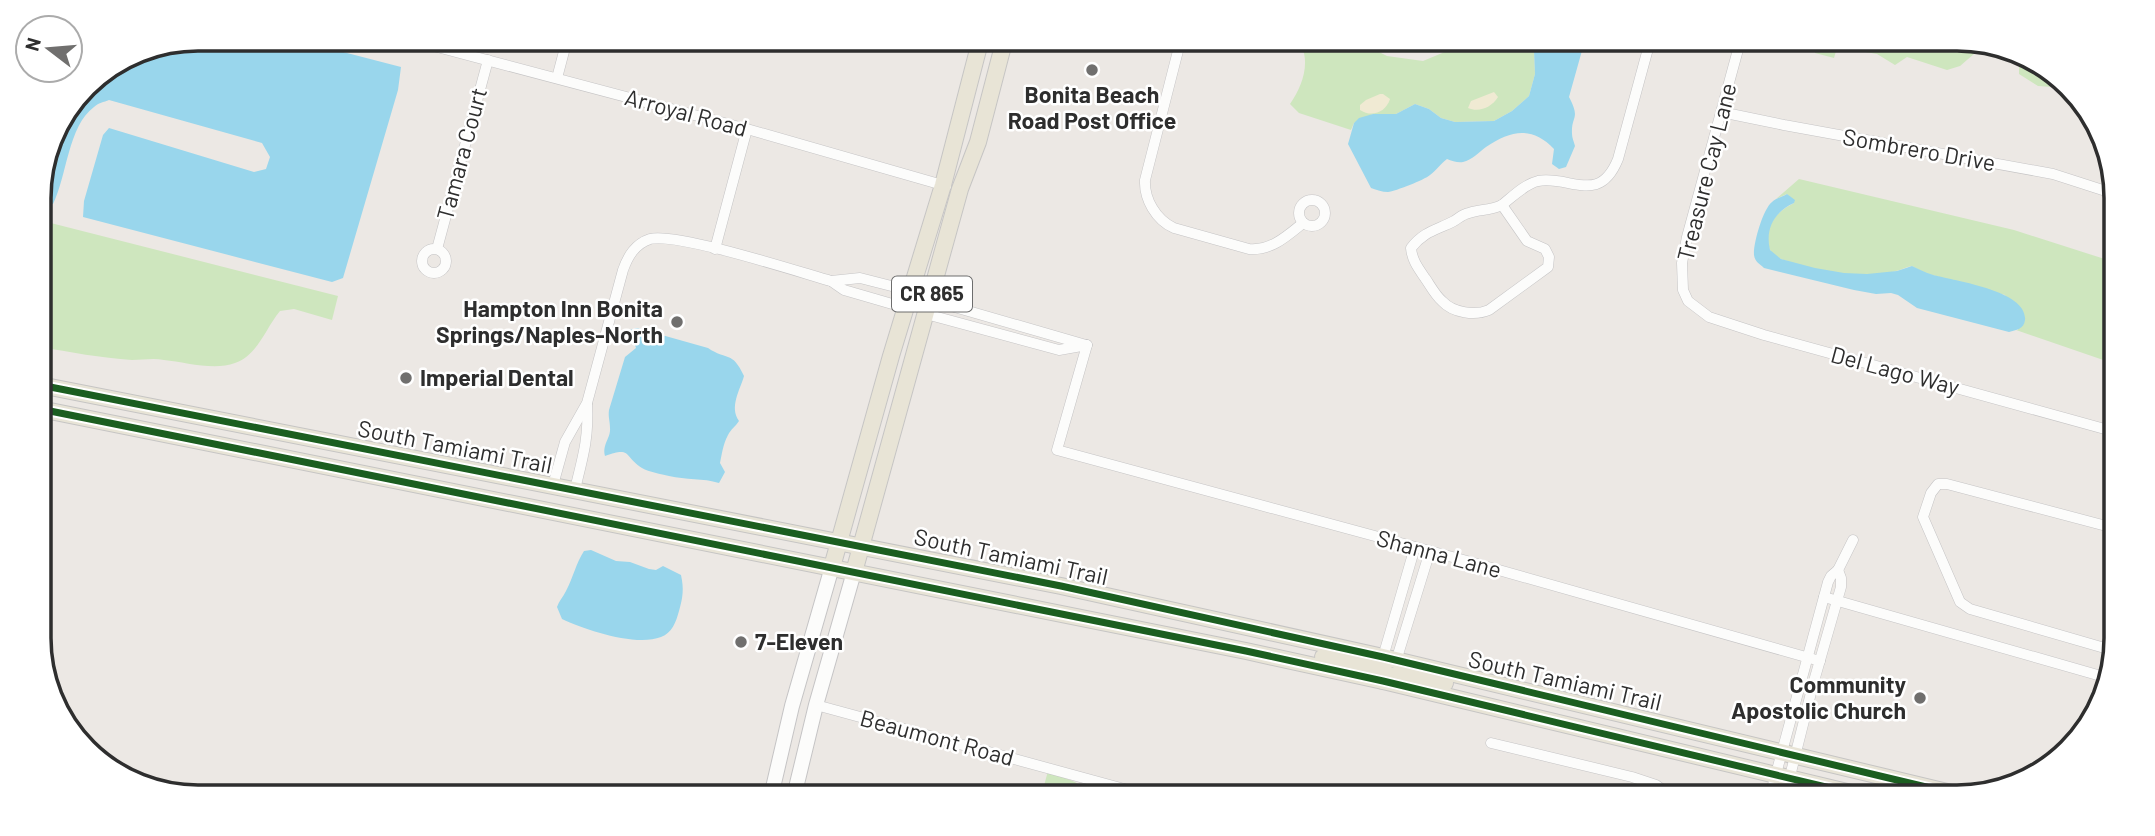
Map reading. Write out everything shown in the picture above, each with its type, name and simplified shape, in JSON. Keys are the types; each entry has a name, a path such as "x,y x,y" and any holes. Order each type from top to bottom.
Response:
{"main road":[{"name":"CR 865","path":"774,785 792,706 905,308 943,185 978,51"},
{"name":"CR 865","path":"797,785 860,546 960,189 978,142 1002,51"},
{"name":"South Tamiami Trail","path":"51,387 1087,592 1389,659 1918,785"},
{"name":"South Tamiami Trail","path":"51,411 1272,656 1818,785"},
{"path":"1272,656 1324,657 1379,667 1389,659"},
{"path":"1383,681 1396,674 1404,674 1466,688 1524,691"}],"street":[{"name":"Arroyal Road","path":"459,51 960,189"},
{"path":"557,78 564,51"},
{"path":"1178,51 1145,180 1144,190 1158,216 1165,224 1174,228 1259,250 1288,236 1303,223"},
{"path":"1502,205 1527,241 1545,249 1549,257 1548,267 1489,310 1470,313 1450,307 1442,302 1412,258 1411,248 1417,240 1434,228 1471,212 1491,210 1502,205 1532,183 1542,181 1592,186 1609,177 1618,159 1647,51"},
{"name":"Treasure Cay Lane","path":"1686,298 1682,279 1686,237 1738,51"},
{"name":"Tamara Court","path":"436,249 488,60"},
{"name":"Sombrero Drive","path":"1721,111 2053,174 2104,190"},
{"path":"715,249 747,129"},
{"path":"553,485 565,442 587,403 622,271 632,251 641,243 665,238 715,249 831,281 844,290 905,308"},
{"path":"831,281 860,278 911,291"},
{"name":"Del Lago Way","path":"1686,298 1695,309 1709,317 1764,335 2104,429"},
{"path":"928,307 1087,345"},
{"path":"928,307 1059,350 1074,358 1079,371"},
{"path":"1059,350 1087,345"},
{"path":"1079,371 1087,345"},
{"name":"Shanna Lane","path":"1079,371 1057,450 1820,661"},
{"path":"575,489 587,444 587,403"},
{"path":"2104,525 1947,484 1938,484 1931,493 1923,517 1960,602 1970,609 2104,648"},
{"path":"1788,754 1807,657 1824,597 1831,576 1838,570 1853,540"},
{"path":"1389,659 1415,547"},
{"path":"1389,659 1430,551"},
{"path":"1777,785 1782,776 1820,661 1837,601 1841,578 1838,570"},
{"path":"1824,597 2099,675"},
{"name":"Beaumont Road","path":"816,705 1110,785"},
{"path":"1491,743 1656,785"},
{"path":"1782,776 1783,785"}],"green space":[{"path":"1303,51 1377,51 1387,56 1423,61 1447,51 1534,51 1535,74 1529,96 1512,111 1494,121 1455,122 1415,104 1396,114 1373,114 1354,123 1351,130 1299,113 1290,104 1303,77"},
{"path":"1815,51 1836,51 1834,58"},
{"path":"1860,51 1976,52 1960,66 1947,70 1907,57 1895,65 1877,54"},
{"path":"2022,66 2055,88 2038,86 2019,74 2019,67"},
{"path":"1799,179 2014,230 2104,259 2104,360 2016,330 2005,295 1925,273 1912,266 1889,273 1856,275 1831,272 1781,259 1771,251 1768,235 1773,220 1794,203 1787,194 1776,199"},
{"path":"51,223 338,296 332,320 294,309 280,311 250,354 235,363 218,366 160,359 109,358 51,349"},
{"path":"1048,771 1079,785 1044,785"}],"sand":[{"path":"1494,92 1498,97 1489,106 1476,110 1468,108 1471,101"},
{"path":"1380,94 1390,99 1382,110 1369,113 1360,110 1360,105 1366,100"}],"water":[{"path":"339,51 401,67 398,90 343,278 332,282 83,217 84,201 103,135 109,128 254,172 266,169 270,157 262,143 109,100 94,107 85,115 79,126 53,204 52,178 59,150 70,124 81,108 108,81 141,62 178,52"},
{"path":"1534,51 1582,51 1569,97 1575,114 1572,134 1575,146 1566,167 1559,169 1552,164 1554,149 1546,142 1521,133 1495,141 1466,161 1447,159 1427,177 1403,188 1388,192 1371,188 1348,144 1354,123 1359,118 1373,114 1396,114 1415,104 1455,122 1494,121 1512,111 1529,96 1535,74"},
{"path":"1787,194 1795,200 1794,203 1776,216 1769,235 1770,250 1781,259 1844,273 1897,271 1912,266 1930,274 2005,295 2023,310 2023,325 2009,332 1917,308 1891,293 1876,294 1854,290 1764,268 1754,255 1759,227 1769,206 1775,199"},
{"path":"637,328 708,348 732,359 740,368 744,376 735,404 739,421 725,442 720,463 725,472 719,483 648,471 636,464 627,454 620,452 605,456 610,432 609,410 625,357 636,348 630,330"},
{"path":"591,550 616,561 656,570 663,566 681,575 681,601 675,623 668,633 651,640 625,639 562,619 557,607 584,551"}],"cycle path":[{"path":"51,387 1061,586 1383,657 1918,785"},
{"path":"51,411 1246,651 1818,785"}],"place":[{"name":"Bonita Beach Road Post Office","path":"1092,70"},
{"name":"Hampton Inn Bonita Springs/Naples-North","path":"677,322"},
{"name":"Imperial Dental","path":"406,378"},
{"name":"7-Eleven","path":"741,642"},
{"name":"Community Apostolic Church","path":"1920,698"}]}
